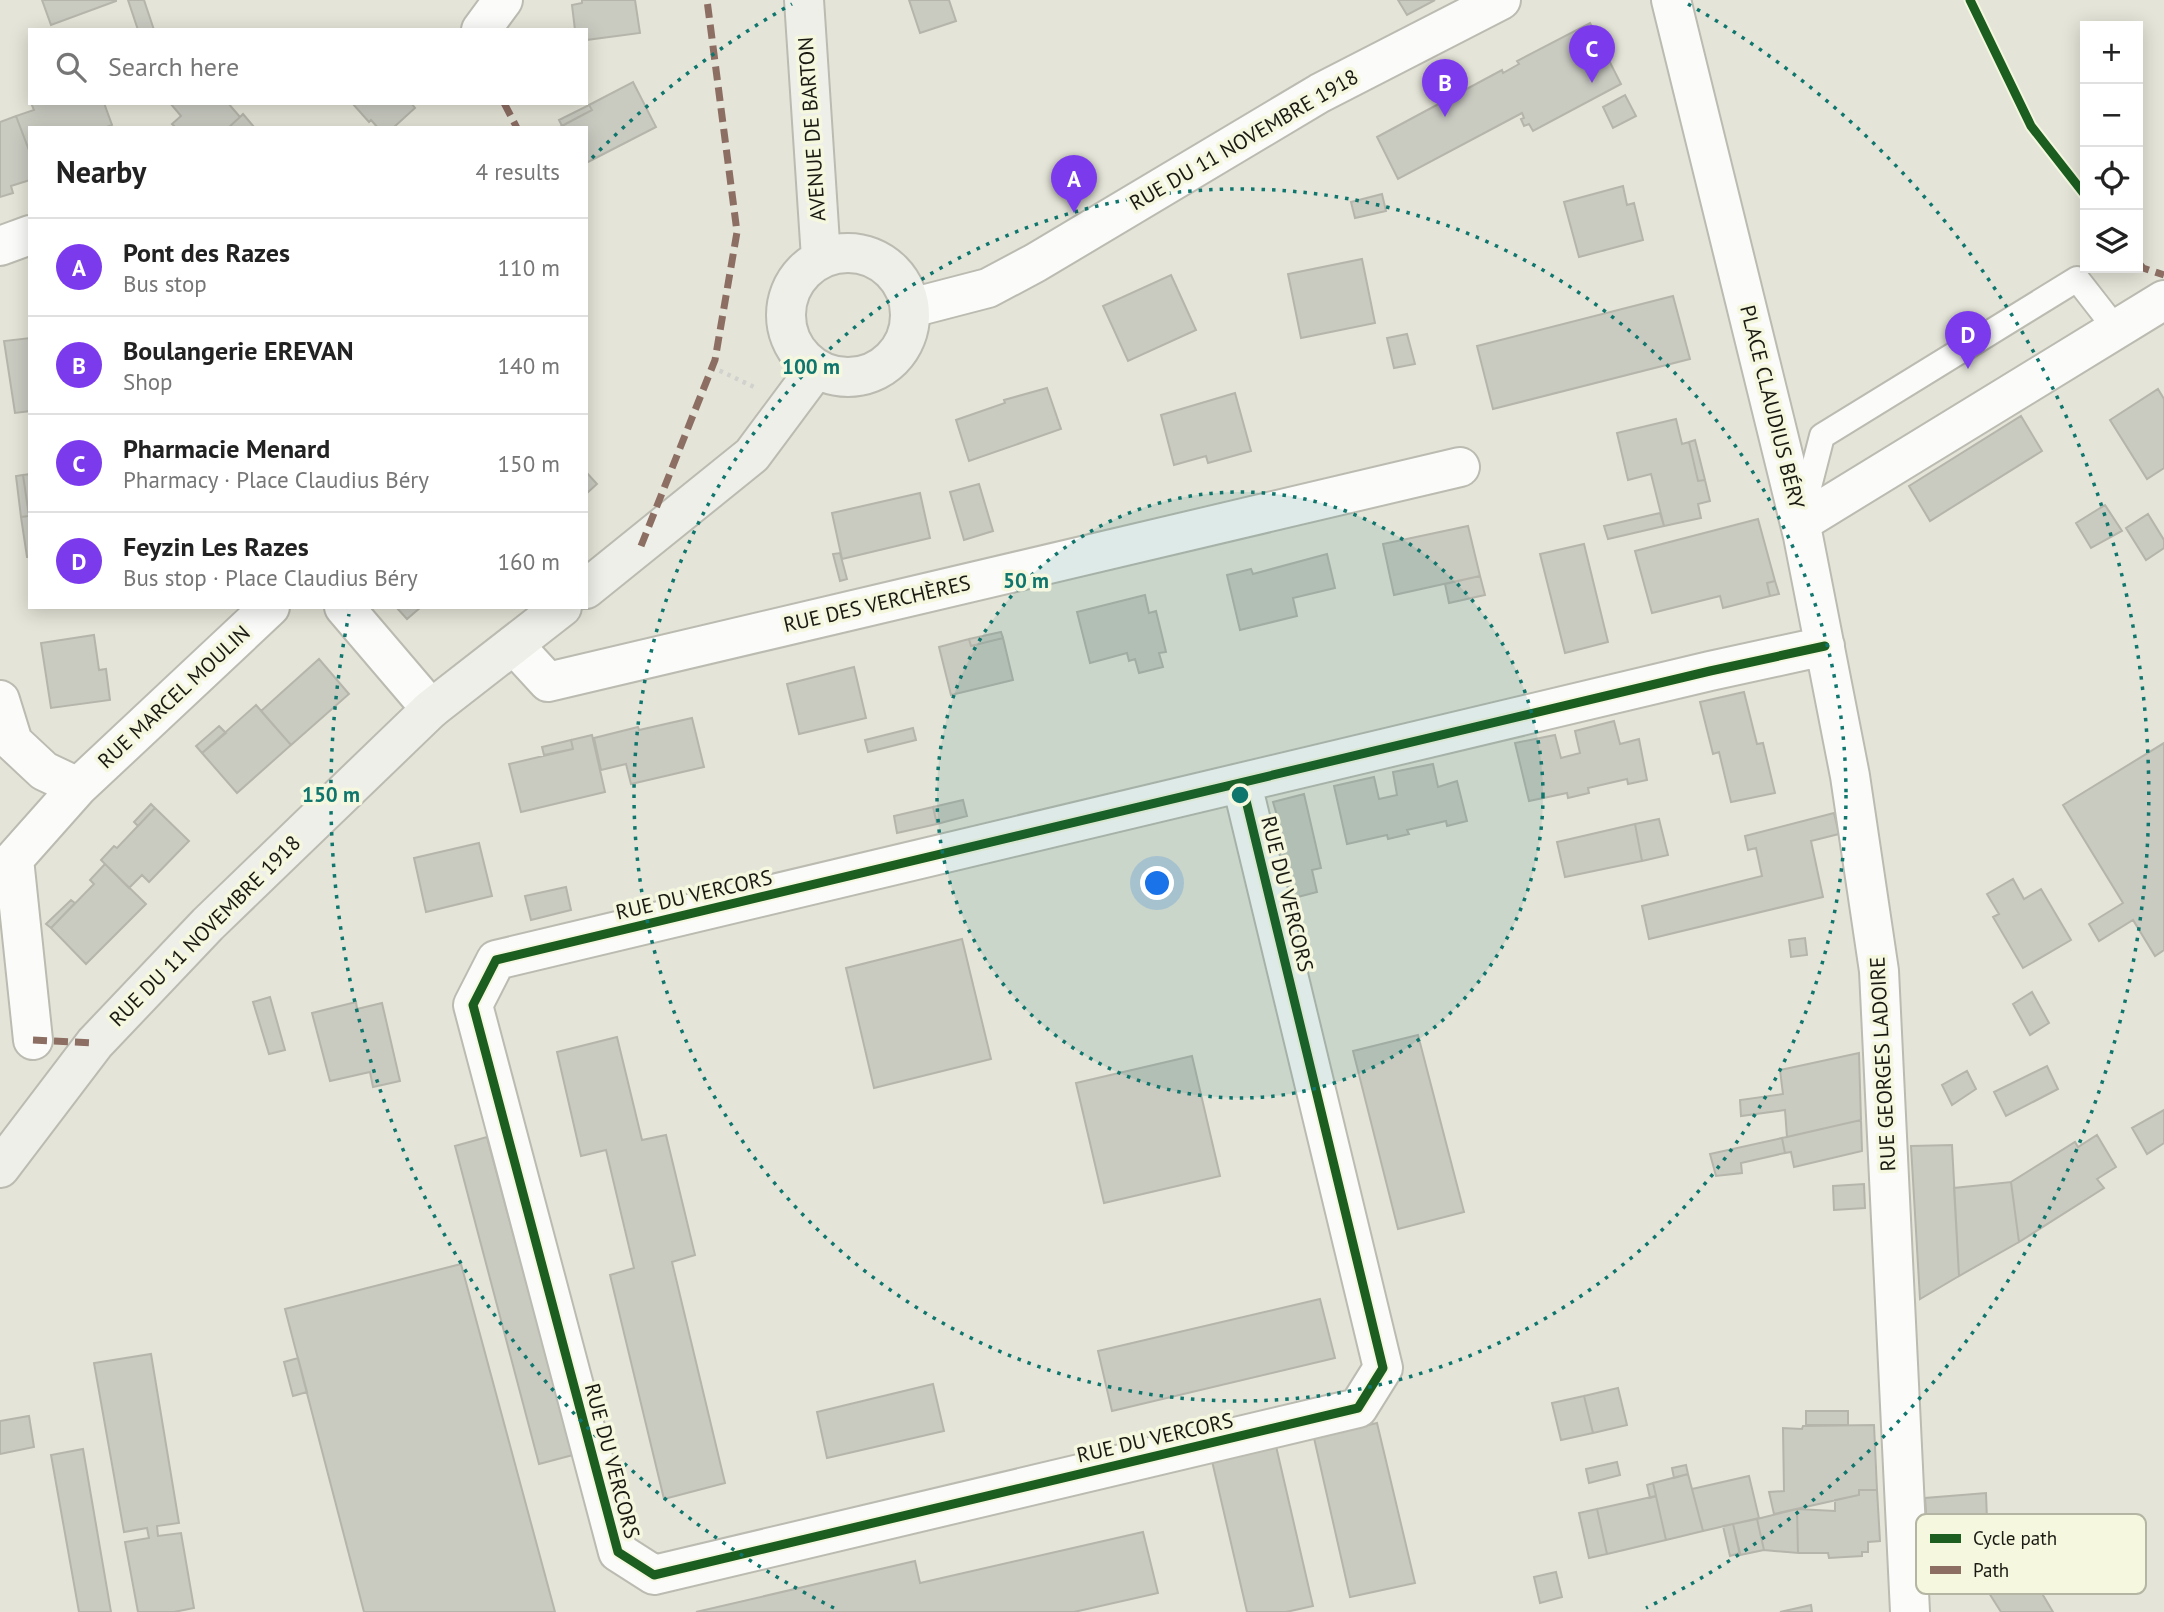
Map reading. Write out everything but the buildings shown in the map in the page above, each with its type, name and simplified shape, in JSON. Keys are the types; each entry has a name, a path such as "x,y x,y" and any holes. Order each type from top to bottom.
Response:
{"street":[{"path":"482,28 503,0"},
{"name":"AVENUE DE BARTON","path":"804,0 821,258"},
{"name":"RUE DU 11 NOVEMBRE 1918","path":"911,308 988,288 1035,263 1320,93 1501,0"},
{"name":"PLACE CLAUDIUS BÉRY","path":"1671,0 1800,523 2164,300"},
{"path":"0,246 28,236"},
{"path":"840,252 860,253 879,260 894,273 905,289 911,308 910,328 902,346 890,361 873,372 854,377 835,376 816,369 802,357 791,340 785,322 786,302 793,284 805,268 821,258 840,252"},
{"path":"588,587 752,455 816,369"},
{"name":"RUE DES VERCHÈRES","path":"514,645 548,682 1460,467"},
{"name":"RUE GEORGES LADOIRE","path":"1800,523 1850,776 1880,971 1910,1612"},
{"name":"RUE MARCEL MOULIN","path":"33,1040 14,859 78,787 268,609"},
{"path":"346,609 431,709"},
{"name":"RUE DU 11 NOVEMBRE 1918","path":"0,1168 95,1043 208,923 431,709 559,609"},
{"name":"RUE DU VERCORS","path":"1242,784 1383,1368 1358,1408 654,1575 618,1552 473,1005 496,960 1684,677 1825,646"},
{"path":"0,701 13,742 44,771 78,787"}],"lane":[{"path":"1800,523 1822,436 2077,279 2116,329"}],"marked path":[{"path":"641,546 715,360 737,232 707,0"},
{"path":"505,105 516,126"},
{"path":"2143,268 2164,275"},
{"path":"33,1040 95,1043"}],"cycle path":[{"path":"1970,0 2031,126 2080,189"},
{"path":"1242,784 1383,1368 1358,1408 654,1575 618,1552 473,1005 496,960 1710,671 1825,646"}],"place":[{"name":"Pharmacie Menard","path":"1592,83"},
{"name":"Boulangerie EREVAN","path":"1445,117"},
{"name":"Pont des Razes","path":"1074,213"},
{"name":"Feyzin Les Razes","path":"1968,369"}]}
